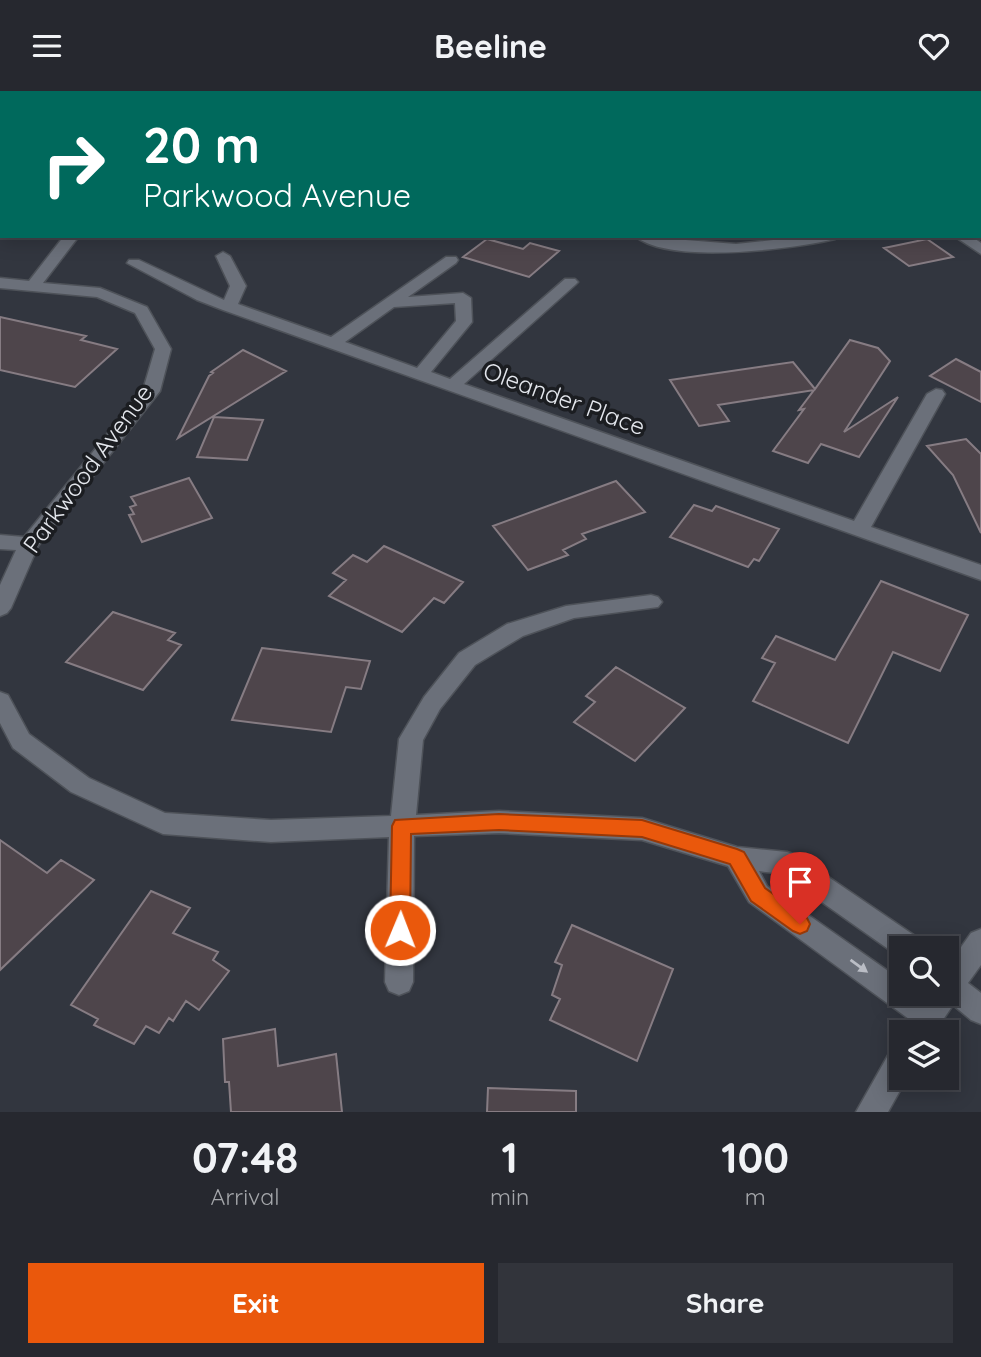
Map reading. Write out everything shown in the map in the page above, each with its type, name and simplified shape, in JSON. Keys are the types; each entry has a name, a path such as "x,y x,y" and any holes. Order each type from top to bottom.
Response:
{"street":[{"path":"33,286 70,238"},
{"path":"648,238 717,247 784,245 820,238"},
{"path":"964,238 981,250"},
{"path":"223,256 238,286 229,306"},
{"path":"333,343 451,260"},
{"name":"Oleander Place","path":"134,263 202,297 981,573"},
{"name":"Parkwood Avenue","path":"0,282 100,293 141,310 163,349 151,391 29,544 0,608"},
{"path":"452,386 570,282"},
{"path":"390,303 463,298 464,322 421,374"},
{"path":"859,530 936,394"},
{"path":"0,542 29,544"},
{"path":"399,982 401,826 411,739 432,703 467,659 515,630 573,611 651,602"},
{"path":"0,701 21,741 31,749 80,785 163,823 271,831 499,822 642,828 737,858 787,863 892,936"},
{"path":"737,858 758,894 889,967"},
{"path":"959,971 981,941"},
{"path":"959,1002 981,1010"},
{"path":"871,1112 889,1081"}],"building":[{"path":"487,239 523,249 530,243 559,251 529,277 463,257"},
{"path":"927,239 953,257 909,266 884,248"},
{"path":"0,317 86,336 81,340 117,349 75,387 0,370"},
{"path":"850,340 878,348 890,361 844,432 898,397 859,457 821,444 808,463 773,451 804,409 799,410 814,390 718,405 729,421 699,426 670,380 793,362 815,389"},
{"path":"243,350 286,371 178,438 213,373 211,372"},
{"path":"956,359 981,372 981,402 930,376"},
{"path":"214,417 263,420 247,460 197,457"},
{"path":"966,439 981,454 981,533 953,475 927,446"},
{"path":"189,478 212,518 142,542 129,515 134,514 130,507 136,505 131,497"},
{"path":"616,481 645,512 582,534 586,539 563,550 568,555 528,570 493,526"},
{"path":"694,505 712,511 716,506 779,529 759,561 754,559 748,567 670,537"},
{"path":"384,546 463,582 444,603 434,598 402,632 329,596 346,580 333,573 353,555 367,562"},
{"path":"881,581 968,615 940,671 893,652 848,743 753,701 775,663 762,658 776,636 835,660"},
{"path":"113,612 175,633 168,640 181,645 143,690 66,662"},
{"path":"262,648 370,661 361,689 346,687 331,732 232,720"},
{"path":"616,667 685,708 635,761 574,722 595,702 586,696"},
{"path":"0,840 47,873 61,860 94,880 0,970"},
{"path":"151,891 190,908 173,933 218,952 213,960 229,971 199,1010 186,1001 173,1021 169,1018 159,1033 146,1026 134,1044 94,1025 98,1019 71,1005"},
{"path":"572,925 673,969 637,1061 550,1020 560,999 552,995 562,965 555,962"},
{"path":"275,1029 278,1066 336,1054 342,1112 231,1112 229,1082 225,1082 223,1039"},
{"path":"488,1088 576,1091 576,1112 487,1112"}],"route":[{"path":"400,930 401,826 499,822 642,828 737,858 758,894 800,924"}]}
